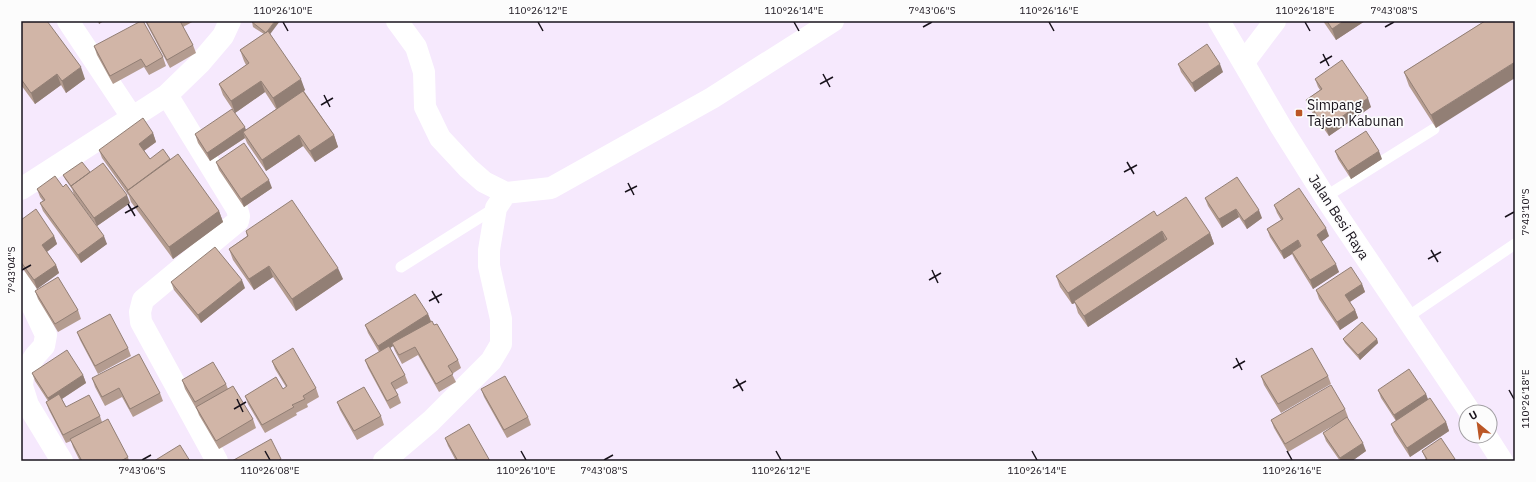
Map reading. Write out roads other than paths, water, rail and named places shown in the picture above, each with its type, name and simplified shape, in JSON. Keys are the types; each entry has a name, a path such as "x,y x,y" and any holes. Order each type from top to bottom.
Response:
{"street":[{"path":"68,21 132,117"},
{"path":"21,189 167,95 200,63 223,36 230,21"},
{"path":"397,21 416,47 424,72 425,107 440,138 501,200"},
{"path":"501,200 551,188 712,98 833,21"},
{"name":"Jalan Besi Raya","path":"1219,21 1281,127 1325,197 1465,404"},
{"path":"1244,62 1274,21"},
{"path":"167,95 237,208 239,216 238,221 143,300 140,312 141,322 217,461"},
{"path":"384,461 431,421 491,361 501,344 501,319 489,266 489,250 501,200"},
{"path":"21,282 46,335 44,346 35,356 23,375 22,386 28,405 62,461"},
{"path":"1491,444 1502,461"}],"lane":[{"path":"1325,197 1434,129"},
{"path":"401,267 501,200"},
{"path":"1406,318 1515,244"}],"place":[{"name":"Simpang Tajem Kabunan","path":"1299,113"}]}
